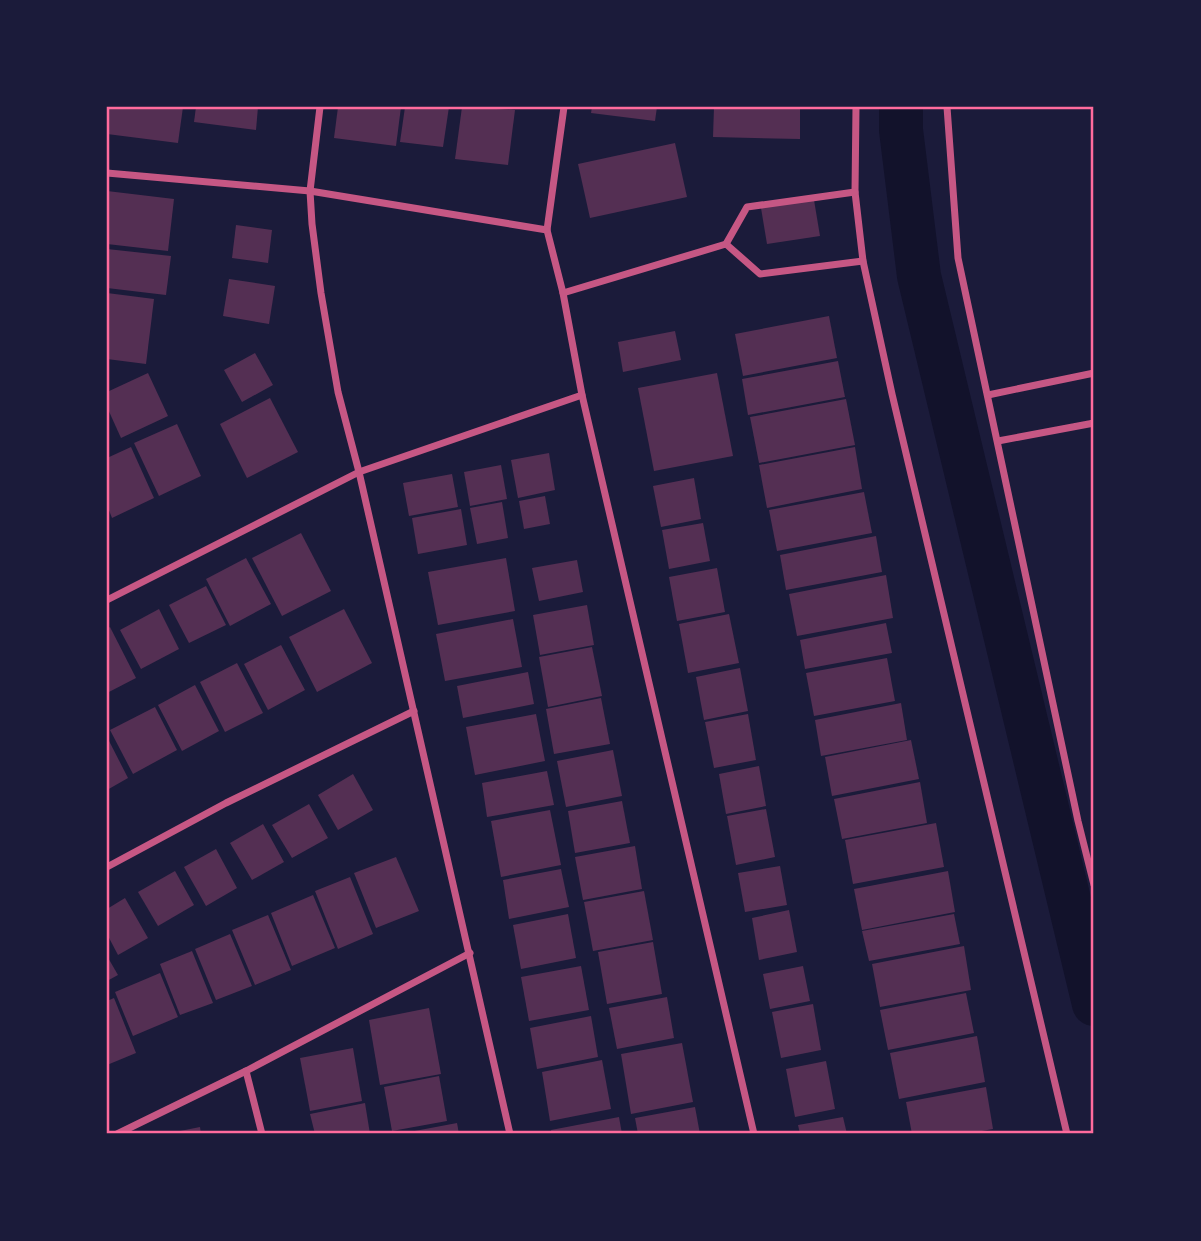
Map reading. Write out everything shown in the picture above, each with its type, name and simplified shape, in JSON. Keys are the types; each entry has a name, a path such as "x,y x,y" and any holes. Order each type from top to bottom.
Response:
{"street":[{"path":"320,107 310,191 321,293 338,392 359,472 510,1134"},
{"path":"564,107 547,230 563,293 582,395 754,1134"},
{"path":"856,107 855,192 863,261 1067,1134"},
{"path":"947,107 958,258 1094,885"},
{"path":"107,173 310,191 547,230"},
{"path":"563,293 726,244 747,207 855,192"},
{"path":"726,244 761,274 863,261"},
{"path":"988,394 1094,373"},
{"path":"107,600 359,472 582,395"},
{"path":"998,441 1094,423"},
{"path":"107,867 226,803 414,711"},
{"path":"117,1134 246,1071 470,953"},
{"path":"246,1071 262,1134"}],"building":[{"path":"107,107 183,107 178,143 107,134"},
{"path":"196,107 258,107 256,130 194,122"},
{"path":"338,107 401,107 396,146 334,138"},
{"path":"405,107 449,107 443,147 400,142"},
{"path":"462,107 515,110 508,165 455,159"},
{"path":"592,107 657,107 655,121 591,113"},
{"path":"714,107 800,107 800,139 713,137"},
{"path":"675,143 687,197 590,218 578,164"},
{"path":"107,191 174,199 168,251 107,244"},
{"path":"814,200 820,236 767,244 761,208"},
{"path":"236,225 272,230 268,263 232,258"},
{"path":"107,249 171,256 166,295 107,288"},
{"path":"229,279 275,286 269,324 223,316"},
{"path":"107,293 154,299 146,364 107,359"},
{"path":"829,316 837,358 743,376 735,334"},
{"path":"675,331 681,360 623,372 618,342"},
{"path":"255,353 273,385 242,402 224,370"},
{"path":"838,361 845,397 748,415 742,379"},
{"path":"148,373 168,416 121,438 107,407 107,392"},
{"path":"717,373 733,456 654,471 638,388"},
{"path":"270,398 298,452 247,478 220,424"},
{"path":"846,399 855,445 759,463 750,417"},
{"path":"177,424 201,476 159,496 134,443"},
{"path":"131,447 154,498 112,518 107,505 107,458"},
{"path":"855,447 862,489 767,508 759,465"},
{"path":"549,453 555,490 518,498 511,460"},
{"path":"501,465 507,499 470,506 464,472"},
{"path":"452,474 458,507 409,516 403,483"},
{"path":"694,478 701,519 661,527 653,486"},
{"path":"864,492 872,533 777,551 769,510"},
{"path":"545,496 550,524 524,529 519,501"},
{"path":"502,502 508,538 477,544 470,508"},
{"path":"461,509 467,545 418,554 412,518"},
{"path":"703,523 710,561 669,569 662,530"},
{"path":"301,533 331,591 282,616 252,558"},
{"path":"876,536 882,572 786,590 780,555"},
{"path":"246,558 271,604 230,626 206,579"},
{"path":"506,558 515,611 438,625 428,572"},
{"path":"577,560 583,592 539,601 532,568"},
{"path":"717,568 725,612 677,621 669,577"},
{"path":"886,575 893,618 797,636 789,594"},
{"path":"206,586 226,625 189,643 169,605"},
{"path":"587,605 594,645 540,655 533,615"},
{"path":"159,609 179,649 141,669 120,630"},
{"path":"344,609 372,663 317,692 289,637"},
{"path":"729,614 739,663 688,673 679,624"},
{"path":"513,619 522,667 445,681 436,634"},
{"path":"886,623 892,653 805,669 800,640"},
{"path":"110,627 136,678 107,693 107,629"},
{"path":"281,645 305,690 268,710 244,664"},
{"path":"592,647 602,696 548,707 539,657"},
{"path":"887,658 895,701 814,716 806,673"},
{"path":"237,663 263,713 225,732 200,682"},
{"path":"740,668 748,711 704,720 696,677"},
{"path":"528,672 534,704 463,718 457,686"},
{"path":"195,685 219,731 182,751 158,705"},
{"path":"601,698 610,744 554,754 546,709"},
{"path":"901,703 907,740 821,756 815,720"},
{"path":"155,707 177,750 133,774 110,730"},
{"path":"536,714 545,761 475,775 466,727"},
{"path":"748,714 756,760 714,768 705,722"},
{"path":"107,737 128,778 107,790"},
{"path":"911,740 919,779 832,796 825,757"},
{"path":"613,750 622,796 566,807 557,761"},
{"path":"759,766 766,806 726,814 719,774"},
{"path":"547,771 554,805 487,817 482,783"},
{"path":"353,774 373,810 338,830 318,795"},
{"path":"920,782 927,823 842,839 834,799"},
{"path":"622,801 630,843 575,853 568,811"},
{"path":"309,804 328,838 292,858 272,825"},
{"path":"766,809 775,857 736,865 727,816"},
{"path":"550,810 561,865 501,877 491,821"},
{"path":"936,823 944,867 853,884 845,840"},
{"path":"263,824 284,862 252,880 230,843"},
{"path":"635,846 642,889 583,900 575,857"},
{"path":"216,849 237,888 206,906 184,867"},
{"path":"396,857 419,911 376,928 354,873"},
{"path":"780,866 787,905 745,912 738,873"},
{"path":"561,869 569,907 509,919 503,880"},
{"path":"175,871 194,905 158,926 138,892"},
{"path":"948,871 955,912 862,930 854,889"},
{"path":"350,877 373,934 338,949 315,891"},
{"path":"644,891 653,940 593,951 584,902"},
{"path":"313,895 335,948 292,966 271,913"},
{"path":"125,898 148,938 118,955 107,934 107,909"},
{"path":"789,910 797,952 759,960 752,918"},
{"path":"568,914 576,958 521,969 513,925"},
{"path":"954,914 960,944 869,961 862,931"},
{"path":"268,915 291,970 255,985 232,930"},
{"path":"230,934 252,986 216,1000 195,949"},
{"path":"653,942 662,994 607,1004 598,952"},
{"path":"964,946 971,990 880,1007 872,964"},
{"path":"192,951 213,1003 180,1015 160,964"},
{"path":"107,956 118,975 107,981"},
{"path":"581,966 589,1010 529,1021 521,977"},
{"path":"803,966 810,1001 770,1009 763,974"},
{"path":"160,973 178,1017 133,1036 115,992"},
{"path":"966,993 974,1033 888,1050 880,1010"},
{"path":"667,997 674,1038 617,1049 609,1008"},
{"path":"114,998 136,1053 107,1065 107,1001"},
{"path":"813,1004 821,1050 781,1058 772,1012"},
{"path":"429,1008 441,1074 380,1085 369,1020"},
{"path":"591,1016 598,1057 537,1069 530,1028"},
{"path":"977,1036 985,1082 899,1099 890,1053"},
{"path":"682,1043 693,1102 631,1114 621,1054"},
{"path":"353,1048 362,1101 310,1111 300,1058"},
{"path":"602,1060 611,1109 550,1121 542,1072"},
{"path":"826,1061 835,1109 795,1117 786,1069"},
{"path":"439,1076 447,1121 392,1131 384,1087"},
{"path":"986,1087 993,1129 965,1134 912,1134 906,1102"},
{"path":"365,1103 370,1134 315,1134 310,1114"},
{"path":"695,1107 700,1134 638,1134 635,1118"},
{"path":"619,1117 622,1134 552,1134 551,1130"},
{"path":"843,1117 847,1134 800,1134 798,1125"},
{"path":"457,1123 459,1134 404,1134 404,1133"},
{"path":"200,1127 201,1134 170,1134 170,1133"}],"waterway":[{"path":"901,107 901,130 919,276 1094,1004"}]}
